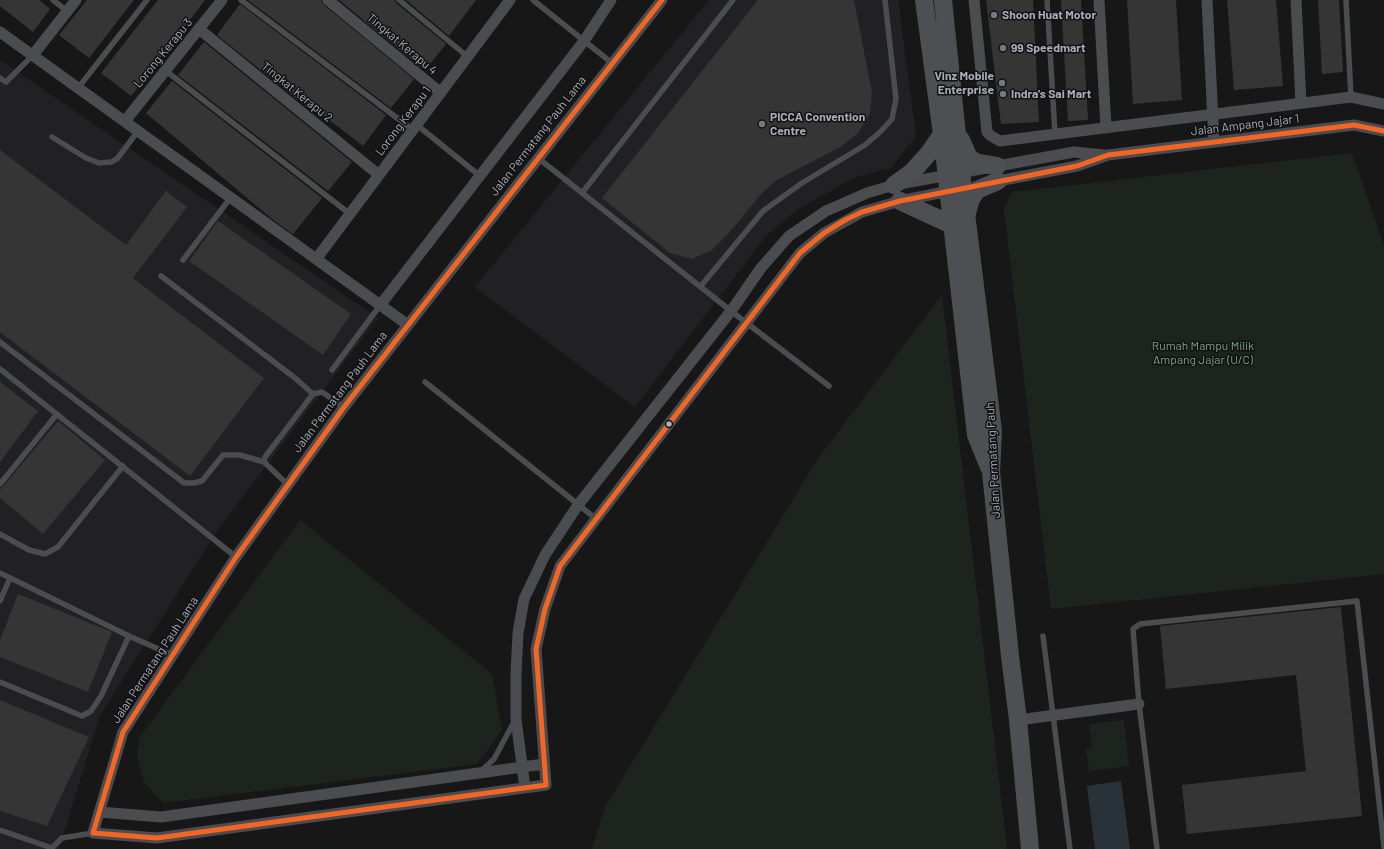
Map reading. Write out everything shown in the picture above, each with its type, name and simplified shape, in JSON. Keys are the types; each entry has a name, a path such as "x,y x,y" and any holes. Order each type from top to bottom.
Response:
{"main road":[{"path":"924,0 949,132 969,158 998,173 977,190 971,199 966,214"},
{"name":"Jalan Permatang Pauh","path":"943,0 949,132 955,182 966,214 993,431 991,472 1018,720 1030,849"},
{"path":"949,132 912,172 897,193 952,225"},
{"path":"955,182 952,225 976,435 991,472"}],"street":[{"path":"33,55 76,0"},
{"name":"Lorong Kerapu 3","path":"125,121 222,0"},
{"name":"Tingkat Kerapu 4","path":"328,0 441,93"},
{"name":"Lorong Kerapu 1","path":"317,258 510,0"},
{"path":"381,304 584,41 611,0"},
{"name":"Jalan Permatang Pauh Lama","path":"92,833 123,732 236,557 287,484 344,407 662,0"},
{"path":"974,0 987,132 1000,141 1351,97 1384,104"},
{"path":"1099,0 1106,128"},
{"path":"1207,0 1214,142"},
{"path":"1296,0 1301,103"},
{"name":"Tingkat Kerapu 2","path":"199,29 379,175"},
{"path":"0,32 408,324"},
{"name":"Jalan Ampang Jajar 1","path":"955,182 998,173 1077,166 1108,155 1354,125 1384,131"},
{"name":"Jalan Ampang Jajar 1","path":"955,182 998,173"},
{"path":"525,788 516,719 518,633 524,599 545,555 578,505 731,311 761,268 789,236 826,211 866,193 897,193 955,182"},
{"path":"92,833 157,838 546,785 536,649 545,609 560,566 595,518 800,253 824,233 897,193 955,182"},
{"path":"1018,720 1139,704"},
{"path":"99,812 161,817 544,764"}],"lane":[{"path":"53,0 67,11"},
{"path":"78,88 147,0"},
{"path":"241,0 480,176"},
{"path":"399,0 468,57"},
{"path":"533,0 612,64"},
{"path":"582,193 733,0"},
{"path":"700,287 763,211 802,183 865,145 892,119 896,100 885,0"},
{"path":"1046,0 1055,134"},
{"path":"1346,0 1351,97"},
{"path":"0,78 6,82 33,55"},
{"path":"166,71 350,214"},
{"path":"52,136 86,158 99,163 111,162 117,159 138,131"},
{"path":"538,158 700,287 829,386"},
{"path":"183,260 231,197"},
{"path":"161,276 295,378 313,394"},
{"path":"332,370 381,304"},
{"path":"0,342 184,483 202,481 223,455 240,455 264,462 287,484"},
{"path":"0,369 236,557"},
{"path":"425,382 595,518"},
{"path":"264,462 265,457 313,394 322,392 344,407"},
{"path":"0,484 57,414"},
{"path":"0,534 29,550 45,554 58,547 123,466"},
{"path":"0,573 128,636 172,655"},
{"path":"0,602 10,578"},
{"path":"1156,849 1139,704 1133,629 1140,624 1357,601 1384,847"},
{"path":"0,682 82,716 92,711 101,696 128,636"},
{"path":"1043,636 1070,849"},
{"path":"478,774 494,759 516,719"},
{"path":"0,830 51,849 62,838 92,833"}],"shaded area":[{"path":"709,0 898,0 916,136 891,168 853,178 797,210 766,236 635,407 475,287"},
{"path":"0,60 378,318 219,528 100,715 59,849 0,849"},
{"path":"1121,781 1130,849 1095,849 1087,786"}],"green space":[{"name":"Rumah Mampu Milik Ampang Jajar (U/C)","path":"1352,153 1384,245 1384,574 1051,609 1004,209 1012,192"},
{"path":"942,295 1007,849 592,849 605,807 819,457"},
{"path":"300,520 492,674 502,730 477,764 163,803 144,782 137,757 139,738"},
{"path":"1124,720 1129,766 1089,771 1086,749 1092,748 1089,724"}],"building":[{"path":"0,0 39,0 50,9 33,32 0,6"},
{"path":"87,0 134,0 89,58 59,35"},
{"path":"158,0 205,0 131,96 101,73"},
{"path":"248,0 321,0 324,5 414,79 391,108"},
{"path":"339,0 395,0 396,3 446,44 426,69 423,67 422,68"},
{"path":"406,0 476,0 449,36"},
{"name":"PICCA Convention Centre","path":"758,0 854,0 872,93 870,114 858,133 842,146 777,180 762,193 728,234 712,250 692,259 670,253 602,198"},
{"path":"986,0 1033,0 1039,122 1001,124"},
{"path":"1061,0 1081,0 1088,120 1068,121"},
{"path":"1127,0 1176,0 1182,100 1133,104"},
{"path":"1227,0 1276,0 1283,86 1234,90"},
{"path":"1318,0 1339,0 1343,72 1322,74"},
{"path":"240,4 386,115 363,146 314,108 312,111 217,35"},
{"path":"204,42 352,162 328,191 178,75"},
{"path":"172,81 322,198 293,234 272,219 146,113"},
{"path":"0,150 126,245 166,191 187,207 133,278 264,378 190,476 0,332"},
{"path":"218,221 351,314 323,355 189,261"},
{"path":"0,382 38,411 0,462"},
{"path":"58,421 105,460 43,534 0,498 0,490"},
{"path":"18,594 112,632 88,692 0,657 0,640"},
{"path":"1341,607 1362,816 1187,834 1182,785 1306,771 1296,675 1166,689 1160,626"},
{"path":"0,700 89,737 47,826 0,811"}],"transit line":[{"path":"662,0 344,407 236,557 123,732 93,833 157,838 546,785 536,649 545,609 560,566 800,253 824,233 845,220 862,212 900,201 1077,166 1108,155 1354,125 1384,131"}],"place":[{"name":"Shoon Huat Motor","path":"994,15"},
{"name":"99 Speedmart","path":"1003,48"},
{"name":"Vinz Mobile Enterprise","path":"1002,83"},
{"name":"Indra's Sai Mart","path":"1003,94"},
{"name":"PICCA Convention Centre","path":"762,124"}]}
